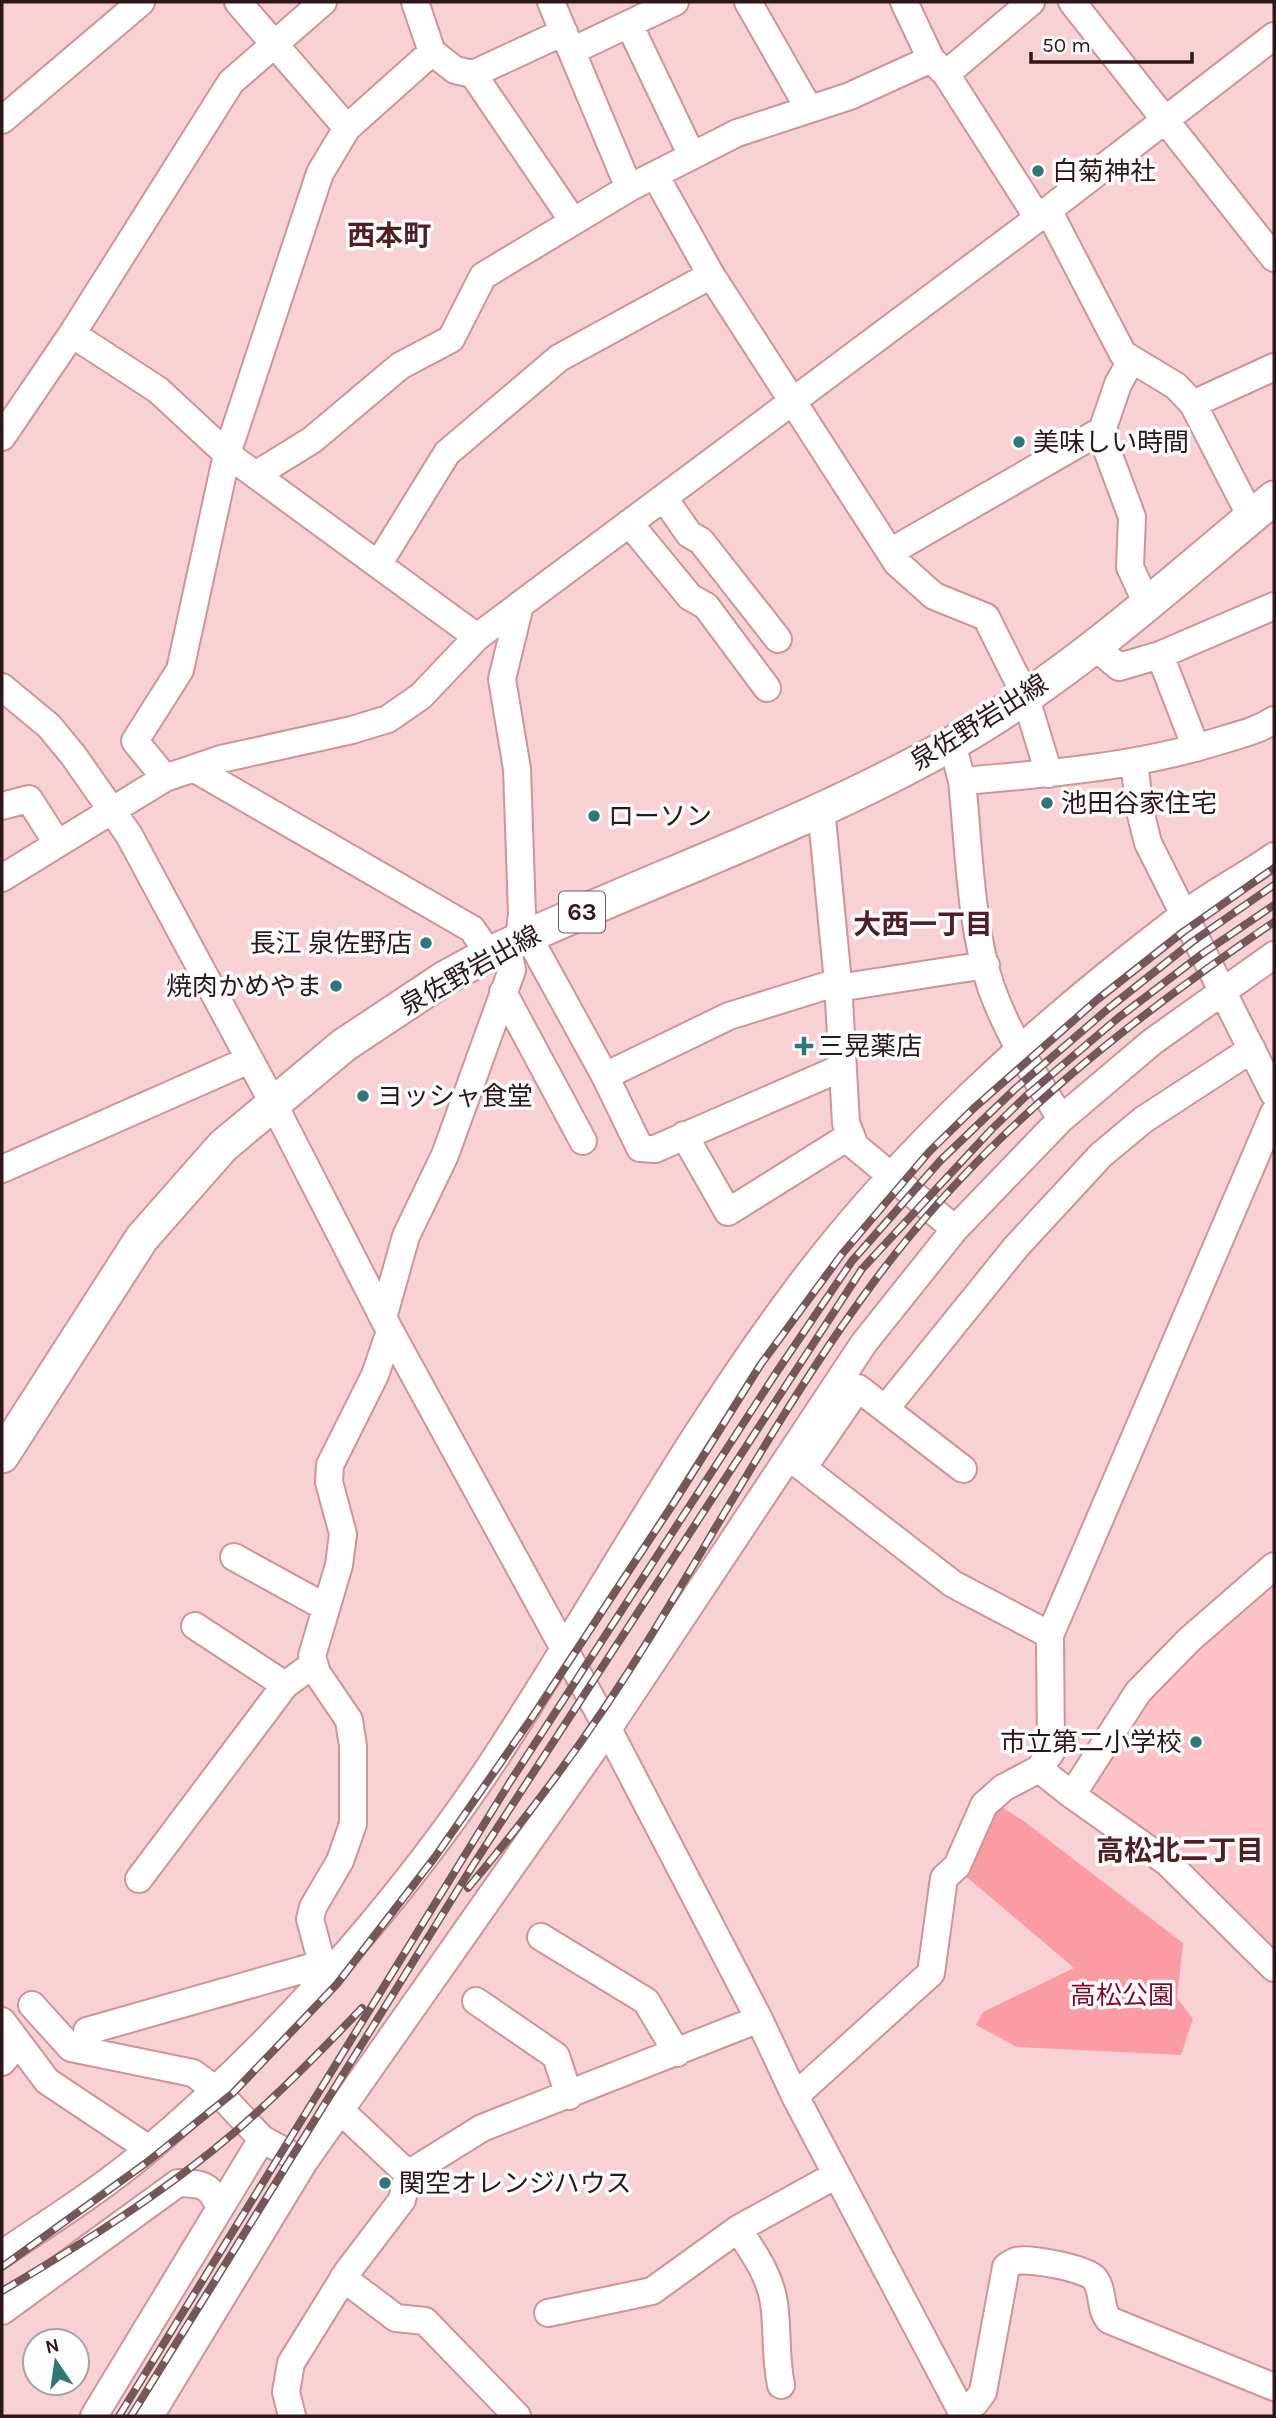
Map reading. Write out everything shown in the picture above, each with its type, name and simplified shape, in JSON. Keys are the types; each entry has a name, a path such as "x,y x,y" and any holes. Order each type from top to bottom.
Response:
{"main road":[{"name":"泉佐野岩出線","path":"2,1456 142,1238 223,1146 272,1101 344,1045 445,978 511,944 821,808 952,743 1095,647 1263,507"}],"street":[{"path":"2,120 141,2"},
{"path":"238,2 347,128"},
{"path":"2,437 72,334 231,82 323,2"},
{"path":"415,2 432,52 455,70 473,74 676,2"},
{"path":"551,2 629,188"},
{"path":"748,2 809,109"},
{"path":"904,2 938,66 1043,214 1123,354 1130,361 1176,386 1193,404 1263,507"},
{"path":"257,474 313,440 400,366 450,339 483,276 573,221 655,174 737,133 938,66 1031,2"},
{"path":"1072,2 1274,258"},
{"path":"635,15 692,156"},
{"path":"2,878 166,778 221,759 352,730 388,719 421,696 477,636 1043,214 1274,36"},
{"path":"166,778 135,741 180,670 227,454 320,173 347,128 432,52"},
{"path":"473,74 573,221"},
{"path":"655,174 711,275 793,398 897,563 934,596 986,617 1026,695 1049,774"},
{"path":"379,563 447,453 559,358 711,275"},
{"path":"72,334 158,390 227,454 477,636"},
{"path":"1130,361 1118,384 1104,429 1108,459 1126,496 1132,517 1130,567 1147,604"},
{"path":"1193,404 1274,367"},
{"path":"890,552 1104,429"},
{"path":"664,498 689,534 701,541 778,639"},
{"path":"629,523 690,597 706,606 767,688"},
{"path":"326,1966 310,1919 313,1907 340,1861 353,1824 353,1746 349,1720 317,1673 314,1664 316,1636 339,1565 343,1534 329,1482 330,1465 374,1375 406,1236 445,1155 512,971 511,944 522,914 517,769 502,679 520,605"},
{"path":"1095,647 1119,667 1160,655 1274,606"},
{"path":"1160,655 1196,748"},
{"path":"2,687 49,726 129,835 272,1101 386,1324 563,1652 608,1729 759,2019 795,2096 962,2413 984,2392 1006,2267 1016,2261 1079,2268 1094,2278 1098,2286 1101,2310 1109,2320 1274,2387"},
{"path":"962,782 1049,774 1134,762 1270,732"},
{"path":"952,743 962,782 979,932 991,985 1020,1051 1061,1119"},
{"path":"1134,762 1140,811 1149,843 1274,1094"},
{"path":"195,769 472,929 511,944 604,1076 640,1148 655,1149 841,1068"},
{"path":"2,806 29,799 57,843"},
{"path":"821,808 838,985 846,1123 855,1146 955,1229"},
{"path":"2,2254 149,2149 216,2090 280,2029 326,1966 416,1868 485,1773 722,1398 795,1292 890,1175 949,1114 1062,1011 1183,915 1274,856"},
{"path":"776,1509 796,1462 863,1343 955,1229 1061,1119 1152,1042 1274,955"},
{"path":"604,1076 729,1016 838,985 986,965"},
{"path":"503,992 583,1141"},
{"path":"887,1408 1016,1247 1101,1155 1143,1120 1252,1049"},
{"path":"2,1169 249,1060"},
{"path":"795,2096 931,1973 944,1878 957,1867 984,1805 1003,1788 1039,1769 1051,1752 1050,1635 1270,1144 1274,1113"},
{"path":"684,1135 728,1212 850,1135"},
{"path":"150,2416 304,2162 796,1462 858,1388 963,1469"},
{"path":"796,1462 953,1584 1050,1635"},
{"path":"234,1557 325,1607"},
{"path":"1072,1795 1138,1692 1189,1639 1274,1566"},
{"path":"195,1626 285,1685"},
{"path":"139,1878 285,1685 314,1664"},
{"path":"1039,1769 1168,1863 1274,1968"},
{"path":"541,1937 646,2001 677,2053"},
{"path":"87,2031 326,1966"},
{"path":"476,2001 556,2056 569,2096"},
{"path":"32,2005 71,2048 192,2073 216,2090 262,2138 304,2162"},
{"path":"292,2416 286,2392 292,2362 343,2278 402,2200 408,2174 482,2128 759,2019"},
{"path":"2,2021 10,2052 47,2081 149,2149"},
{"path":"340,2110 408,2174"},
{"path":"94,2416 262,2138"},
{"path":"548,2313 652,2291 738,2229 836,2175"},
{"path":"2,2311 26,2297 178,2183 199,2184 212,2191 220,2208"},
{"path":"738,2229 762,2267 774,2302 775,2351 781,2385"},
{"path":"343,2278 396,2318 425,2321 517,2416"}],"shaded area":[{"name":"市立第二小学校","path":"1274,1576 1274,1955 1087,1789 1147,1695"}],"green space":[{"name":"高松公園","path":"996,1803 1025,1822 1183,1943 1177,1998 1193,2019 1181,2055 1017,2047 976,2025 983,2012 1074,1968 962,1873"}],"railway":[{"path":"2,2267 146,2163 233,2093 337,1984 435,1857 531,1719 675,1501 761,1364 842,1254 929,1152 974,1108 1098,999 1183,932 1274,868"},
{"path":"119,2416 510,1782 852,1261 940,1161 1015,1089 1109,1008 1192,942 1274,885"},
{"path":"131,2416 475,1862 862,1269 1025,1097 1118,1018 1202,954 1274,905"},
{"path":"468,1888 541,1796 610,1700 814,1368 873,1283 915,1230 960,1179 1058,1086 1164,1000 1274,922"},
{"path":"2,2291 122,2216 209,2153 285,2086 362,2008"}],"place":[{"name":"白菊神社","path":"1038,171"},
{"name":"美味しい時間","path":"1019,442"},
{"name":"池田谷家住宅","path":"1047,803"},
{"name":"ローソン","path":"594,816"},
{"name":"長江 泉佐野店","path":"426,943"},
{"name":"焼肉かめやま","path":"336,986"},
{"name":"三晃薬店","path":"804,1046"},
{"name":"ヨッシャ食堂","path":"363,1096"},
{"name":"市立第二小学校","path":"1196,1742"},
{"name":"関空オレンジハウス","path":"385,2183"}],"district":[{"name":"西本町","path":"389,235"},
{"name":"大西一丁目","path":"923,924"},
{"name":"高松北二丁目","path":"1180,1850"}]}
